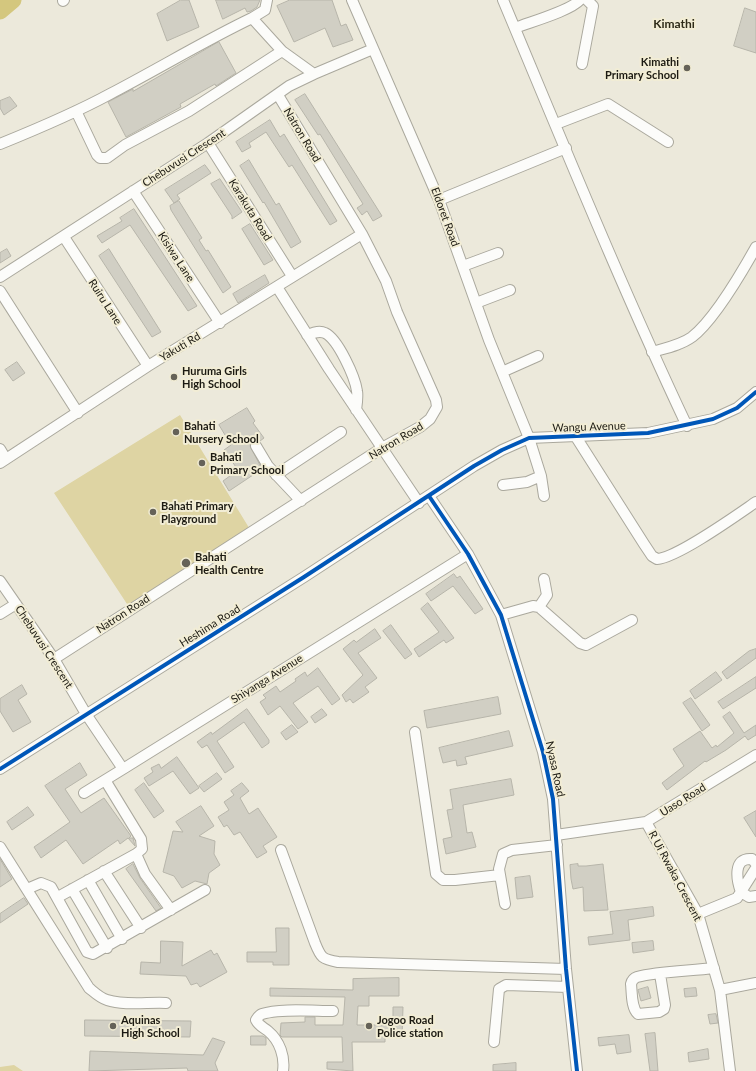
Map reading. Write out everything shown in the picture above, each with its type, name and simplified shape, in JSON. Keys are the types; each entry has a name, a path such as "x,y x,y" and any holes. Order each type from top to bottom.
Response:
{"street":[{"path":"0,144 38,129 76,111 252,18 265,10 267,0"},
{"name":"Eldoret Road","path":"352,0 440,200 476,304 529,438 541,476 544,496"},
{"path":"504,0 652,352 687,426"},
{"path":"515,28 576,4 580,0"},
{"path":"582,64 593,6 586,0"},
{"path":"252,18 282,51 314,74"},
{"name":"Chebuvusi Crescent","path":"0,277 208,143 289,86 374,49"},
{"path":"76,111 97,155 104,159 125,145 189,111 282,51"},
{"name":"Natron Road","path":"54,658 382,448 420,427 430,419 437,407 397,312 386,281 362,234 278,95"},
{"path":"556,124 608,104 668,142"},
{"name":"Karakuta Road","path":"208,143 292,276"},
{"path":"440,200 566,148"},
{"name":"Kisiwa Lane","path":"133,191 220,323"},
{"name":"Yakuti Rd","path":"3,461 148,366 220,323 292,276 362,234"},
{"name":"Ruiru Lane","path":"64,237 148,366"},
{"path":"652,352 682,343 692,336 711,315 756,247"},
{"path":"463,266 498,253"},
{"path":"276,287 419,503"},
{"path":"476,304 510,290"},
{"path":"0,291 78,412"},
{"path":"307,335 318,332 325,333 335,342 357,389 356,410"},
{"path":"502,372 538,356"},
{"name":"Wangu Avenue","path":"429,496 474,466 502,450 529,438 648,433 687,426 713,419 737,408 756,392"},
{"path":"276,475 341,432"},
{"path":"576,437 644,544 652,556 657,559 669,556 689,545 756,502"},
{"path":"256,446 276,475 301,500"},
{"path":"0,449 3,461"},
{"path":"503,485 527,482 541,476"},
{"name":"Heshima Road","path":"1,768 429,496"},
{"name":"Nyasa Road","path":"429,496 468,554 501,616 544,752 553,800 566,969 577,1071"},
{"name":"Shiyanga Avenue","path":"84,793 468,554"},
{"path":"539,607 547,595 544,579"},
{"name":"Chebuvusi Crescent","path":"0,581 54,658 86,714"},
{"path":"0,614 16,604"},
{"path":"501,616 533,606 539,607 584,645 591,644 632,620"},
{"path":"86,714 123,769"},
{"path":"416,732 436,874 443,880 455,880 500,874"},
{"name":"Uaso Road","path":"504,904 500,874 501,858 507,851 646,822 756,755"},
{"path":"58,897 136,854 142,849 142,840 104,780"},
{"name":"R Ui Rwaka Crescent","path":"646,822 698,914 720,990 730,1071"},
{"path":"0,847 28,889 89,988 98,996 106,1000 119,1002 166,1003"},
{"path":"281,850 320,956 324,959 338,962 566,969"},
{"path":"136,854 145,874 171,910"},
{"path":"756,864 749,858 744,860 739,865 737,879 741,892 746,896 756,896"},
{"path":"698,914 734,899 741,892 756,868"},
{"path":"104,871 141,928"},
{"path":"88,880 122,939"},
{"path":"28,889 38,883 43,883 51,887 58,897 88,953 94,954 107,948 205,890"},
{"path":"72,889 107,948"},
{"path":"660,974 665,1005 664,1009 659,1012 638,1014 635,1012 631,984 636,978 660,974 714,968"},
{"path":"720,990 756,983"},
{"path":"494,1042 499,988 506,985 568,987"},
{"path":"283,1071 284,1062 282,1052 269,1032 258,1024 256,1020 258,1017 261,1014 276,1011 333,1011"}],"shaded area":[{"name":"Bahati Primary Playground","path":"180,415 251,531 129,607 54,493"},
{"path":"14,1065 23,1071 0,1071 0,1067"}],"building":[{"path":"181,0 189,0 199,27 167,41 157,14"},
{"path":"216,0 260,0 257,7 251,11 247,12 245,8 223,19"},
{"path":"290,0 332,0 341,26 346,24 353,40 333,47 325,28 294,42 277,6"},
{"path":"745,8 756,12 756,53 734,46"},
{"path":"219,42 236,73 216,86 215,84 180,104 181,107 126,137 108,102 133,89 133,91"},
{"path":"305,94 382,216 373,221 367,211 362,215 357,208 363,204 320,134 318,135 295,100"},
{"path":"10,97 17,106 4,115 0,108 0,101"},
{"path":"270,120 280,137 284,134 337,221 330,225 292,165 289,167 266,132 249,143 251,147 242,152 236,142"},
{"path":"249,160 276,205 279,203 301,242 291,248 264,202 263,203 240,166"},
{"path":"205,165 211,173 177,195 180,199 174,203 165,190"},
{"path":"220,179 242,212 232,219 232,216 211,184"},
{"path":"179,201 202,238 199,240 206,251 208,250 231,287 223,293 171,210 170,206"},
{"path":"134,209 197,306 188,311 130,225 102,243 97,236 122,221 120,218"},
{"path":"250,224 273,260 264,265 242,229"},
{"path":"7,249 11,256 0,263 0,253"},
{"path":"109,249 161,332 152,337 99,256"},
{"path":"265,275 269,283 238,303 233,294"},
{"path":"17,362 25,373 13,381 5,370"},
{"path":"247,408 255,421 253,423 264,438 260,441 253,440 250,446 262,469 229,491 223,481 238,470 224,450 231,445 219,425"},
{"path":"454,574 457,578 460,576 483,609 475,614 453,586 431,601 426,594"},
{"path":"428,603 454,638 446,643 444,640 419,657 414,649 439,632 421,609"},
{"path":"391,625 412,654 405,659 383,631"},
{"path":"375,629 381,638 358,653 377,678 365,687 369,692 353,703 350,699 346,702 342,695 363,675 343,649 354,640 356,642"},
{"path":"756,649 756,658 727,679 722,672 749,651"},
{"path":"318,668 340,699 332,705 318,686 293,703 308,722 298,729 280,706 268,715 260,702 266,698 263,695 276,686 280,692 296,681 295,679 305,672 307,676"},
{"path":"716,672 722,680 695,699 690,691"},
{"path":"756,677 756,688 723,709 718,702"},
{"path":"22,685 27,694 18,700 31,722 13,732 0,711 0,699"},
{"path":"498,697 501,714 427,728 424,711"},
{"path":"691,698 710,725 702,731 683,703"},
{"path":"247,709 269,740 269,743 262,748 244,722 217,741 234,767 225,773 207,745 202,748 197,742 211,732 212,734"},
{"path":"322,709 327,715 315,723 311,717"},
{"path":"730,712 744,733 756,725 756,735 748,740 745,736 726,750 706,762 705,761 667,790 662,783 684,766 673,749 700,731 712,748 716,745 717,747 734,733 723,717"},
{"path":"292,725 298,732 286,740 281,733"},
{"path":"509,731 513,746 465,757 467,764 457,766 456,760 443,763 439,748"},
{"path":"177,757 199,788 190,794 173,771 149,786 144,778 153,772 151,768 159,764 161,768"},
{"path":"80,763 87,775 65,789 81,813 104,798 131,836 129,838 133,838 135,846 128,838 120,844 118,840 83,864 66,840 41,858 34,847 70,822 45,786"},
{"path":"217,773 222,779 204,792 199,786"},
{"path":"511,779 514,795 463,805 467,833 472,832 476,847 446,854 443,839 452,837 447,810 453,809 450,790"},
{"path":"144,783 164,811 154,818 135,790"},
{"path":"242,783 249,791 240,798 249,814 258,808 277,837 263,846 267,852 257,858 240,832 234,835 227,825 224,827 218,817 229,810 224,802 234,795 231,791"},
{"path":"201,806 214,826 199,836 215,841 214,854 220,865 209,873 207,884 195,881 182,888 174,876 163,872 173,831 183,832 176,822"},
{"path":"28,807 34,815 12,830 7,822"},
{"path":"756,811 756,837 744,818"},
{"path":"0,859 12,879 0,887"},
{"path":"133,864 140,878 161,908 156,911 126,869"},
{"path":"578,864 578,866 586,866 603,864 608,910 584,911 583,887 573,889 571,879 570,865"},
{"path":"530,876 533,897 517,899 515,878"},
{"path":"24,898 28,904 0,923 0,914"},
{"path":"653,907 654,916 628,920 630,940 589,945 588,937 613,934 610,912"},
{"path":"276,928 289,928 289,965 273,965 273,962 247,962 247,952 276,952"},
{"path":"161,941 183,942 182,966 211,950 214,955 217,953 227,972 200,987 197,983 191,985 186,976 140,974 141,962 160,963"},
{"path":"653,941 654,950 633,953 632,943"},
{"path":"399,978 399,996 369,996 369,1006 358,1006 357,1025 393,1025 393,1007 403,1007 402,1038 385,1037 385,1042 352,1042 353,1071 327,1069 327,1062 343,1062 342,1037 282,1037 280,1035 281,1023 305,1022 305,1017 315,1017 315,1025 343,1025 345,997 270,996 270,988 353,990 353,979"},
{"path":"648,987 651,998 641,1001 638,990"},
{"path":"696,988 697,996 685,997 684,989"},
{"path":"716,1014 718,1023 710,1024 708,1015"},
{"path":"85,1020 191,1021 190,1037 85,1036"},
{"path":"655,1033 658,1071 650,1071 645,1034"},
{"path":"629,1035 631,1052 617,1054 615,1044 599,1046 598,1038"},
{"path":"251,1036 263,1036 266,1038 266,1045 251,1045"},
{"path":"213,1038 225,1042 215,1063 218,1071 188,1071 187,1068 89,1071 90,1051 203,1055"},
{"path":"708,1049 709,1059 689,1062 688,1053"},
{"path":"516,1063 516,1071 493,1071 493,1065"}],"waterway":[{"path":"0,11 13,0"}],"cycle path":[{"path":"0,769 304,577 474,466 502,450 529,438 648,433 713,419 737,408 756,392"},
{"path":"429,496 468,554 501,615 543,752 553,799 566,969 577,1071"}],"place":[{"name":"Kimathi Primary School","path":"687,68"},
{"name":"Huruma Girls High School","path":"174,377"},
{"name":"Bahati Nursery School","path":"176,432"},
{"name":"Bahati Primary School","path":"202,463"},
{"name":"Bahati Primary Playground","path":"153,512"},
{"name":"Bahati Health Centre","path":"186,563"},
{"name":"Aquinas High School","path":"113,1026"},
{"name":"Jogoo Road Police station","path":"369,1026"}],"district":[{"name":"Kimathi","path":"674,24"}]}
